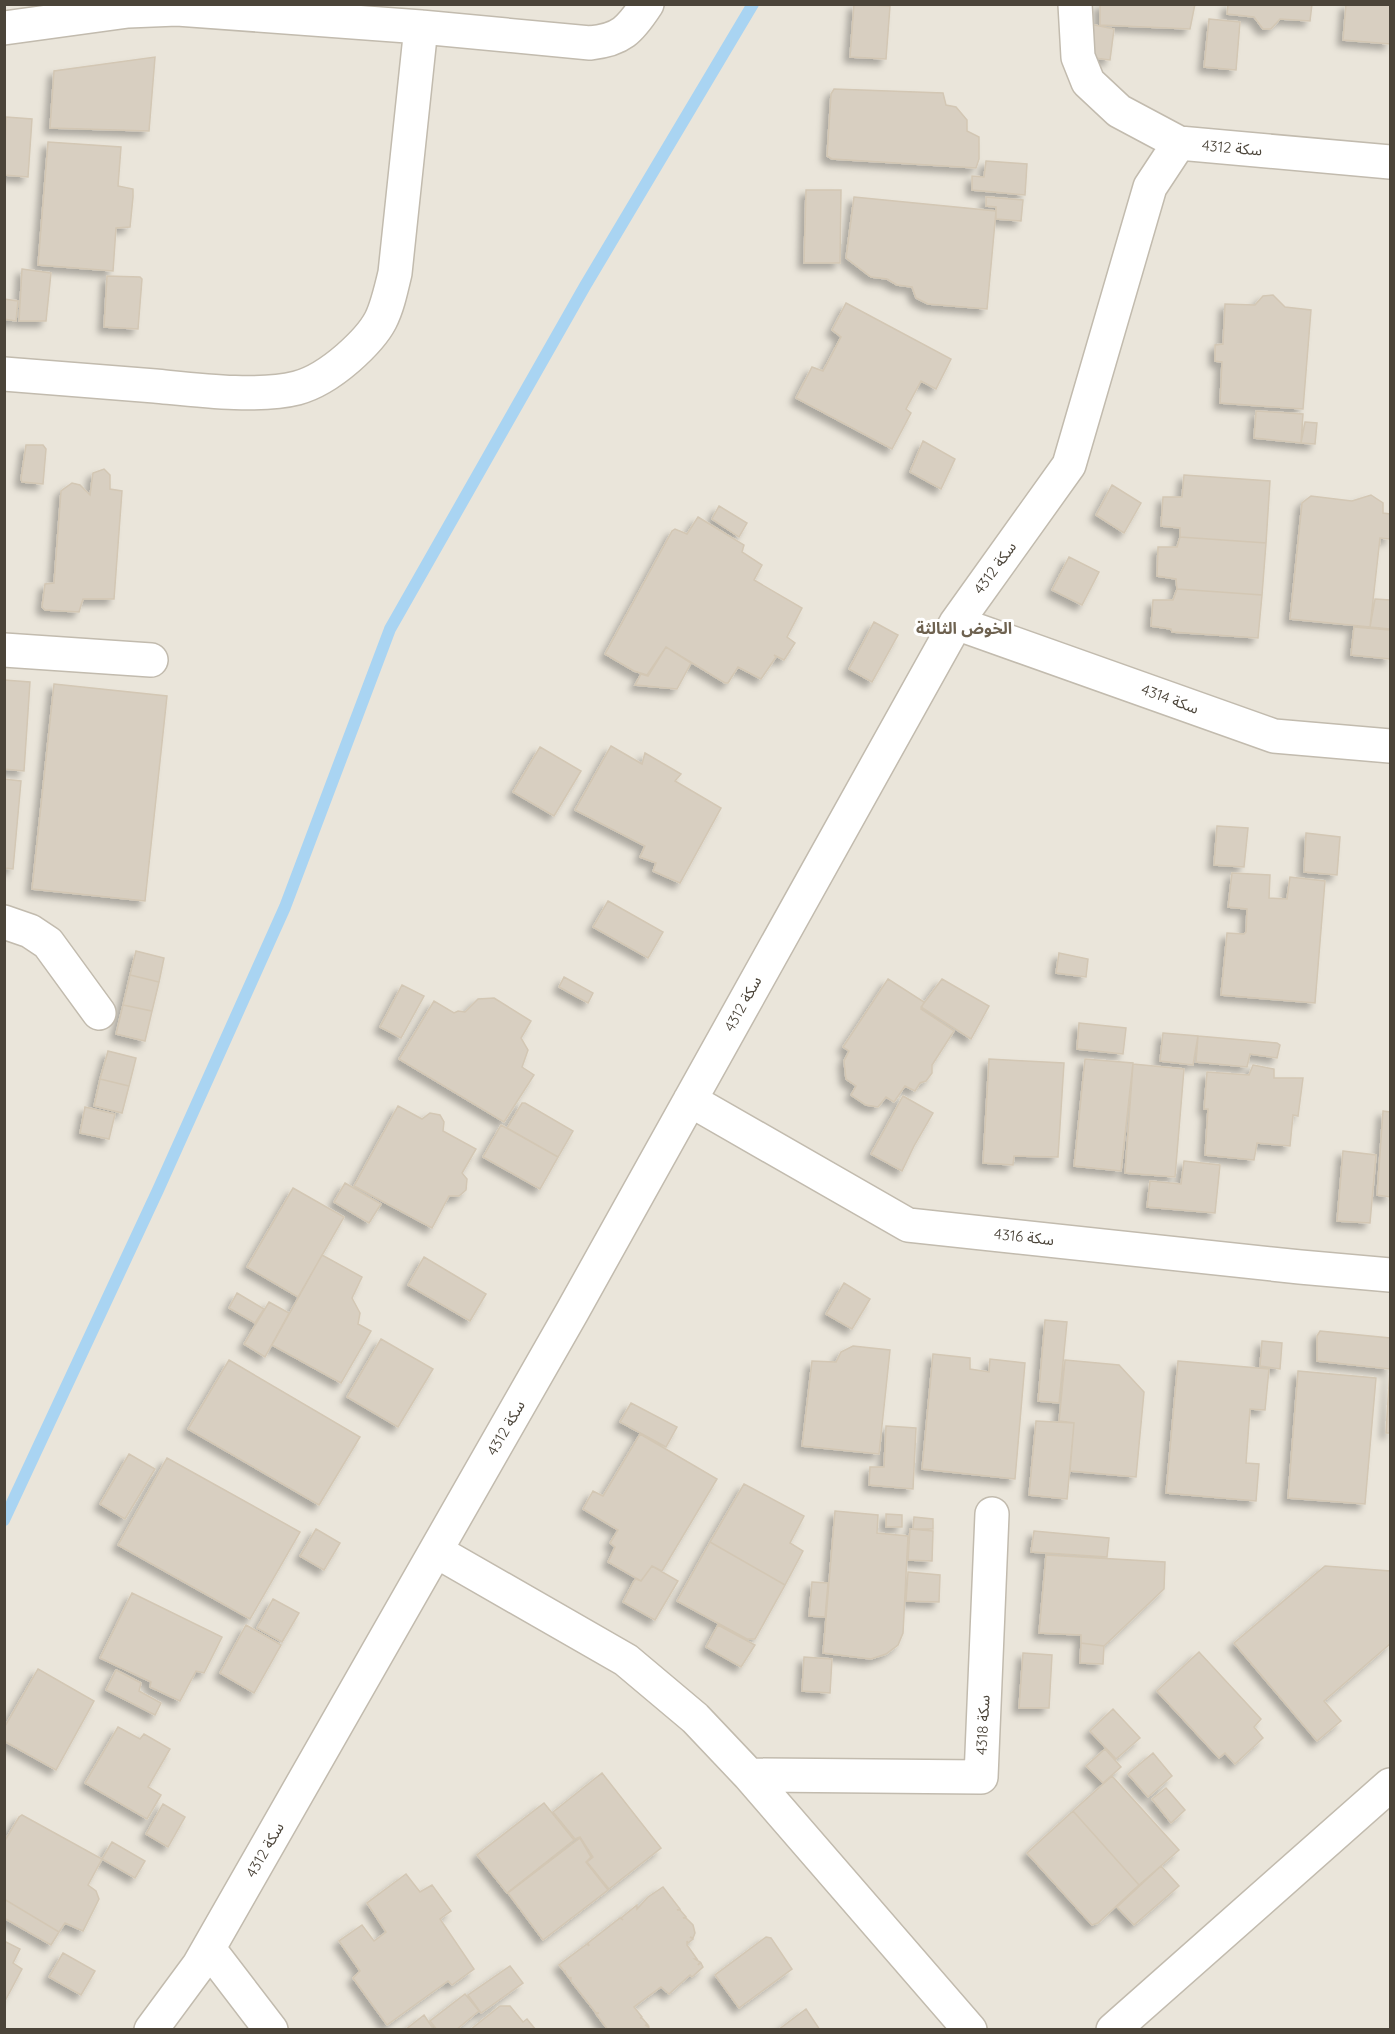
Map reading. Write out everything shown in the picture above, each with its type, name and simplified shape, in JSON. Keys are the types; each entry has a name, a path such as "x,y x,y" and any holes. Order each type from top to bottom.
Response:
{"street":[{"path":"4,28 128,11 177,9 421,27 590,44 616,39 635,22 647,4"},
{"path":"1075,4 1078,57 1088,82 1119,111 1179,143"},
{"path":"4,374 198,390 273,392 298,387 327,374 370,339 380,323 395,273 421,27"},
{"name":"سكة 4312","path":"151,2030 209,1949 436,1551 956,623 1069,465 1150,188 1179,143 1390,162"},
{"name":"سكة 4314","path":"956,623 1274,736 1390,746"},
{"path":"4,650 152,660"},
{"path":"4,922 30,932 48,943 99,1013"},
{"name":"سكة 4316","path":"690,1100 908,1225 1300,1268 1390,1275"},
{"name":"سكة 4318","path":"749,1775 981,1778 992,1514"},
{"path":"436,1551 626,1660 695,1718 749,1775 970,2030"},
{"path":"1113,2030 1390,1785"},
{"path":"209,1949 271,2030"}],"shaded area":[{"path":"5,5 1390,5 1390,2029 5,2029"}],"building":[{"path":"854,4 890,6 886,59 850,57"},
{"path":"1100,4 1195,4 1190,29 1100,25"},
{"path":"1228,4 1312,4 1310,21 1280,19 1271,29 1263,29 1254,17 1227,14"},
{"path":"1346,4 1390,4 1390,44 1343,40"},
{"path":"1209,19 1240,22 1236,70 1204,67"},
{"path":"1090,24 1114,29 1110,60 1087,57"},
{"path":"155,57 149,131 50,128 54,71"},
{"path":"834,89 943,93 946,105 956,107 967,120 967,131 979,137 979,159 976,168 832,159 827,156 831,94"},
{"path":"6,117 32,119 28,177 4,175"},
{"path":"48,142 121,147 118,186 133,189 133,197 130,227 116,228 113,271 38,265"},
{"path":"986,161 1027,164 1025,195 972,190 972,176 984,177"},
{"path":"806,190 841,190 840,263 804,263"},
{"path":"854,197 996,211 987,309 928,304 916,298 912,287 897,285 887,279 871,277 846,258"},
{"path":"986,197 1023,200 1021,221 996,219 996,207 986,206"},
{"path":"22,269 51,273 46,321 19,321"},
{"path":"107,276 140,277 142,279 138,329 104,327"},
{"path":"1273,295 1285,307 1311,310 1303,409 1220,403 1222,362 1215,361 1215,345 1223,344 1225,304 1255,305 1263,296"},
{"path":"4,299 18,301 16,321 4,319"},
{"path":"846,303 951,359 936,389 921,381 906,409 911,413 892,449 796,398 812,367 823,371 841,337 832,330"},
{"path":"1256,411 1303,414 1301,443 1254,438"},
{"path":"1305,422 1317,423 1315,444 1301,443"},
{"path":"923,441 955,459 941,489 910,472"},
{"path":"26,445 43,445 46,449 43,484 22,482"},
{"path":"104,469 110,475 110,489 122,491 114,599 83,599 79,612 45,610 42,607 45,584 54,583 61,491 72,483 80,485 90,495 93,473"},
{"path":"1184,475 1270,481 1266,543 1180,537 1180,528 1161,526 1163,497 1182,497"},
{"path":"1112,485 1141,503 1124,533 1096,515"},
{"path":"1371,495 1383,503 1383,513 1390,514 1390,539 1380,538 1370,627 1290,619 1302,503 1311,496 1352,501"},
{"path":"719,506 747,523 739,537 712,519"},
{"path":"698,517 744,545 742,552 762,565 754,580 802,608 787,637 795,643 784,660 774,655 776,657 761,679 738,667 728,683 725,683 666,647 647,675 634,671 605,654 672,531 675,529 687,534"},
{"path":"1180,537 1266,543 1262,595 1177,589 1176,579 1157,576 1158,547 1177,547"},
{"path":"1069,557 1099,572 1082,605 1052,590"},
{"path":"1177,589 1262,595 1258,638 1172,632 1171,629 1151,626 1153,600 1173,600"},
{"path":"1375,599 1390,600 1390,629 1370,627"},
{"path":"874,622 898,635 872,682 849,669"},
{"path":"1354,627 1390,630 1390,659 1351,655"},
{"path":"666,647 691,663 677,689 635,685 641,674 648,676"},
{"path":"4,680 30,682 24,771 4,769"},
{"path":"54,684 167,696 145,901 32,889"},
{"path":"611,746 642,764 645,753 681,774 675,781 721,808 680,883 653,871 656,863 640,857 645,846 575,810"},
{"path":"540,747 581,771 554,816 513,792"},
{"path":"4,779 21,781 13,869 4,868"},
{"path":"1217,826 1248,828 1244,867 1214,865"},
{"path":"1306,833 1340,837 1337,875 1304,872"},
{"path":"1232,873 1270,875 1269,898 1287,899 1290,877 1325,881 1315,1003 1221,995 1227,933 1244,934 1246,932 1247,909 1228,907"},
{"path":"608,901 663,932 648,958 593,927"},
{"path":"136,951 164,958 159,982 130,975"},
{"path":"1059,953 1088,959 1086,977 1056,973"},
{"path":"130,975 159,982 152,1011 123,1005"},
{"path":"564,977 593,993 588,1003 559,987"},
{"path":"888,979 924,1002 921,1009 954,1031 932,1065 932,1073 926,1081 920,1083 915,1091 905,1086 894,1102 886,1097 878,1107 866,1105 851,1095 856,1086 846,1079 844,1061 849,1051 843,1047"},
{"path":"942,979 989,1006 971,1039 921,1007"},
{"path":"402,985 424,996 401,1038 380,1027"},
{"path":"494,998 531,1021 521,1038 528,1050 522,1067 534,1075 504,1122 399,1059 434,1001 454,1013 465,1012 478,999"},
{"path":"123,1005 152,1011 145,1041 116,1034"},
{"path":"1079,1023 1126,1028 1123,1054 1077,1049"},
{"path":"1163,1033 1198,1036 1193,1065 1160,1061"},
{"path":"1198,1036 1280,1045 1277,1058 1250,1054 1247,1067 1196,1062"},
{"path":"108,1051 136,1058 129,1086 100,1079"},
{"path":"989,1059 1064,1063 1058,1157 1014,1156 1013,1165 983,1163"},
{"path":"1085,1059 1133,1063 1121,1171 1074,1166"},
{"path":"1133,1064 1184,1069 1175,1177 1125,1173"},
{"path":"1253,1065 1274,1069 1274,1078 1303,1078 1298,1116 1293,1115 1290,1146 1257,1143 1254,1160 1205,1155 1208,1109 1204,1109 1207,1072 1249,1075"},
{"path":"100,1079 129,1086 122,1113 94,1106"},
{"path":"903,1096 933,1113 902,1171 871,1154"},
{"path":"522,1103 573,1131 558,1157 507,1128"},
{"path":"398,1106 422,1119 430,1113 440,1115 444,1122 443,1131 476,1149 462,1173 467,1179 466,1190 459,1196 449,1196 432,1228 354,1186"},
{"path":"85,1107 115,1114 109,1139 80,1133"},
{"path":"1383,1111 1390,1112 1390,1197 1377,1195"},
{"path":"501,1125 558,1157 540,1189 483,1157"},
{"path":"1343,1151 1376,1155 1370,1223 1337,1221"},
{"path":"1184,1161 1220,1165 1215,1213 1147,1207 1150,1181 1181,1184"},
{"path":"345,1183 381,1204 369,1223 334,1202"},
{"path":"293,1188 344,1217 298,1297 247,1267"},
{"path":"322,1255 362,1277 352,1298 360,1313 358,1324 371,1331 341,1383 272,1345"},
{"path":"424,1257 486,1294 470,1321 408,1285"},
{"path":"844,1283 870,1299 852,1329 826,1314"},
{"path":"237,1293 264,1309 255,1323 229,1308"},
{"path":"269,1302 289,1313 265,1357 244,1344"},
{"path":"1045,1320 1067,1322 1059,1403 1038,1401"},
{"path":"1320,1331 1390,1338 1390,1369 1317,1361 1317,1336"},
{"path":"381,1339 433,1369 398,1427 347,1397"},
{"path":"1262,1341 1282,1343 1280,1369 1260,1366"},
{"path":"853,1346 890,1350 879,1454 802,1446 812,1361 836,1362 841,1352"},
{"path":"933,1354 970,1358 970,1369 989,1372 990,1359 1025,1363 1015,1479 922,1469"},
{"path":"229,1360 360,1437 319,1505 188,1429"},
{"path":"1065,1360 1119,1365 1144,1392 1136,1477 1070,1471 1074,1423 1059,1421"},
{"path":"1178,1361 1269,1369 1265,1410 1250,1409 1246,1463 1259,1464 1256,1501 1166,1493"},
{"path":"1390,1369 1390,1433 1386,1433"},
{"path":"1298,1371 1376,1378 1365,1504 1288,1498"},
{"path":"631,1403 677,1427 666,1447 620,1422"},
{"path":"1036,1421 1074,1423 1067,1499 1029,1495"},
{"path":"886,1426 916,1428 913,1489 869,1485 870,1467 884,1467"},
{"path":"640,1434 717,1479 662,1571 652,1566 641,1581 608,1562 615,1547 610,1543 618,1530 583,1509 593,1491 603,1496"},
{"path":"129,1454 155,1469 125,1519 100,1504"},
{"path":"167,1458 300,1532 250,1619 118,1545"},
{"path":"744,1484 804,1516 790,1543 803,1551 785,1585 710,1542"},
{"path":"835,1511 878,1515 877,1533 908,1536 903,1633 898,1645 886,1654 871,1659 823,1653"},
{"path":"886,1514 902,1515 902,1527 886,1527"},
{"path":"914,1517 933,1519 933,1529 913,1529"},
{"path":"316,1529 340,1543 324,1570 300,1556"},
{"path":"910,1529 933,1531 932,1561 908,1560"},
{"path":"1034,1531 1109,1538 1107,1557 1031,1552"},
{"path":"710,1542 785,1585 755,1639 747,1639 677,1601"},
{"path":"1046,1555 1165,1562 1164,1589 1104,1646 1081,1643 1081,1635 1039,1633"},
{"path":"652,1566 678,1581 655,1620 623,1602 634,1581 636,1579 641,1581"},
{"path":"1325,1566 1390,1571 1390,1644 1324,1701 1341,1721 1317,1741 1234,1643"},
{"path":"908,1572 940,1575 939,1602 906,1601"},
{"path":"812,1582 828,1583 825,1617 809,1616"},
{"path":"132,1593 222,1637 204,1673 196,1671 180,1701 150,1687 151,1682 100,1658"},
{"path":"273,1599 299,1613 282,1642 257,1628"},
{"path":"246,1625 281,1645 254,1693 220,1673"},
{"path":"718,1625 755,1645 741,1667 706,1647"},
{"path":"1081,1643 1104,1646 1103,1664 1080,1663"},
{"path":"1199,1652 1261,1719 1254,1727 1263,1738 1235,1764 1225,1753 1219,1758 1157,1691"},
{"path":"1023,1653 1052,1655 1049,1708 1019,1708"},
{"path":"804,1657 832,1659 830,1693 802,1691"},
{"path":"38,1669 94,1701 56,1770 4,1741 4,1728"},
{"path":"116,1670 141,1683 139,1691 161,1703 155,1715 106,1690"},
{"path":"1113,1709 1140,1738 1116,1759 1090,1731"},
{"path":"118,1727 140,1739 144,1734 170,1749 148,1787 161,1795 147,1819 85,1783"},
{"path":"1105,1749 1121,1767 1103,1783 1086,1766"},
{"path":"1153,1753 1172,1776 1148,1797 1128,1774"},
{"path":"602,1773 661,1848 609,1889 587,1862 593,1857 580,1837 575,1839 553,1812"},
{"path":"1112,1776 1179,1850 1139,1885 1073,1811"},
{"path":"1166,1788 1185,1810 1171,1823 1152,1799"},
{"path":"544,1803 574,1840 507,1893 477,1855"},
{"path":"163,1804 185,1817 168,1847 146,1834"},
{"path":"1073,1811 1139,1885 1098,1923 1092,1925 1027,1853"},
{"path":"22,1815 102,1859 88,1885 96,1891 99,1899 83,1931 65,1923 59,1932 4,1899 4,1842"},
{"path":"580,1838 591,1857 586,1862 608,1890 543,1940 508,1893"},
{"path":"112,1842 145,1861 135,1878 102,1859"},
{"path":"1161,1866 1179,1886 1134,1925 1117,1907"},
{"path":"406,1874 420,1892 432,1885 451,1911 440,1919 474,1969 452,1985 448,1981 387,2025 353,1978 360,1971 339,1941 362,1925 374,1941 386,1932 367,1903"},
{"path":"663,1887 680,1909 677,1910 680,1910 686,1917 683,1918 693,1925 695,1933 693,1938 690,1937 693,1939 688,1943 687,1941 687,1945 697,1959 695,1959 700,1962 698,1965 701,1963 703,1967 692,1977 690,1975 669,1994 661,1987 634,2007 642,2017 640,2018 648,2025 645,2025 649,2027 647,2030 608,2030 596,2014 599,2013 596,2013 571,1981 571,1977 570,1979 559,1965 587,1944 589,1946 588,1943 620,1918 623,1920 621,1918 637,1905 637,1909 648,1897"},
{"path":"4,1899 59,1932 51,1945 4,1918"},
{"path":"766,1937 771,1938 792,1969 739,2008 715,1975"},
{"path":"4,1941 20,1949 13,1963 22,1969 5,2001"},
{"path":"63,1953 95,1971 81,1995 49,1977"},
{"path":"510,1966 523,1983 481,2013 468,1995"},
{"path":"465,1994 479,2011 456,2030 437,2030 430,2021"},
{"path":"500,2006 510,2006 523,2022 527,2019 536,2030 470,2030"},
{"path":"806,2009 820,2030 778,2030"},
{"path":"424,2015 434,2030 405,2030"}],"waterway":[{"path":"4,1520 158,1190 285,907 390,629 585,286 753,4"}],"district":[{"name":"الخوض الثالثة","path":"964,628"}]}
